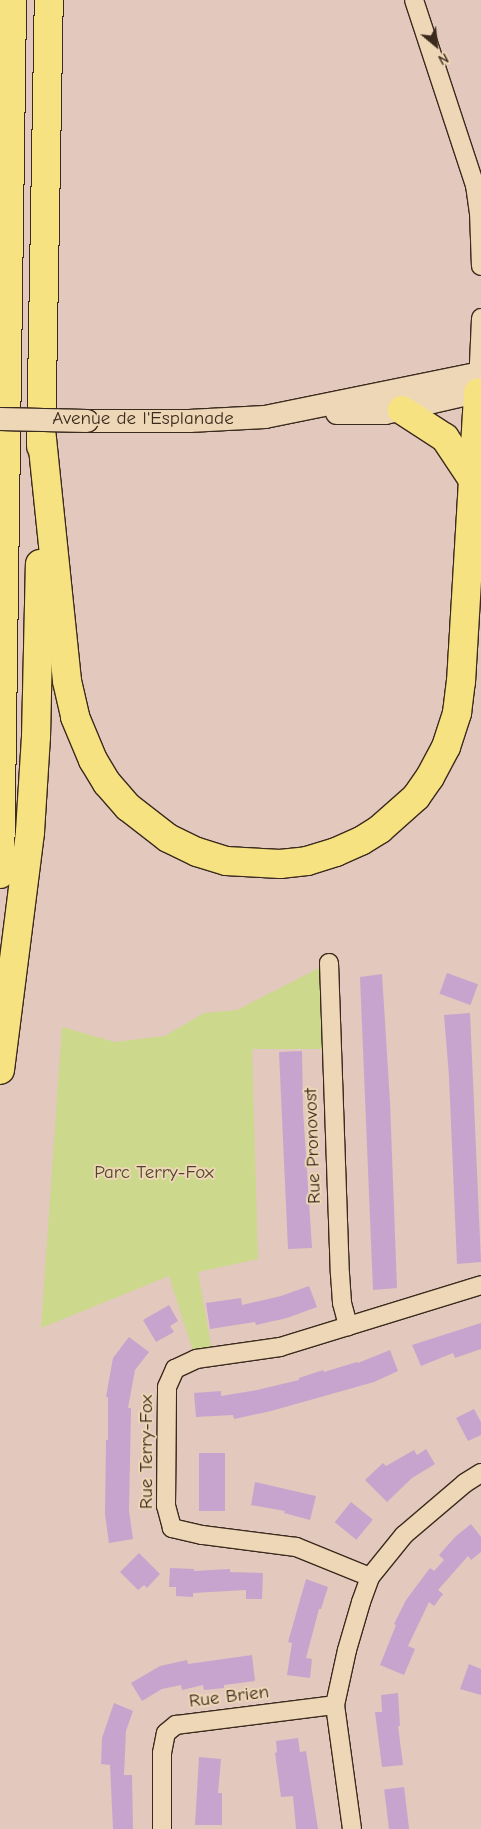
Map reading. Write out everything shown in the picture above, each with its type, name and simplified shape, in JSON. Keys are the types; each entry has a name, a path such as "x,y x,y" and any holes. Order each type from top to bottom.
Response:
{"highway":[{"path":"0,874 12,0"},
{"path":"0,1070 28,853 34,766 39,650 49,0"},
{"path":"41,429 64,658 73,709 86,746 111,788 147,824 168,838 190,849 239,863 266,865 293,863 314,859 349,847 374,834 416,797 434,772 449,741 460,693 479,383"},
{"path":"402,410 440,433 473,480"}],"street":[{"path":"414,0 476,185 481,266"},
{"path":"479,383 481,318"},
{"name":"Avenue de l'Esplanade","path":"0,419 189,421 286,414 385,413 402,410 479,383"},
{"name":"Avenue de l'Esplanade","path":"286,414 479,383"},
{"name":"Rue Pronovost","path":"329,963 340,1274 342,1302 348,1326"},
{"name":"Rue Terry-Fox","path":"370,1577 296,1547 202,1535 172,1528 166,1506 167,1387 175,1369 196,1359 280,1347 481,1285"},
{"path":"352,1829 335,1705 346,1650 370,1577 404,1535 465,1483 481,1473"},
{"name":"Rue Brien","path":"162,1829 162,1753 166,1733 176,1725 335,1705"}],"green space":[{"name":"Parc Terry-Fox","path":"325,965 333,1049 252,1049 258,1259 198,1272 212,1351 193,1351 169,1276 41,1328 62,1027 115,1042 165,1036 204,1013 237,1010"}],"building":[{"path":"447,973 478,984 470,1005 439,994"},
{"path":"382,974 390,1102 397,1288 373,1290 360,977"},
{"path":"470,1013 481,1262 457,1264 449,1076 444,1015"},
{"path":"302,1051 303,1110 312,1248 288,1249 279,1052"},
{"path":"309,1286 317,1307 287,1318 256,1325 255,1322 210,1329 206,1303 241,1298 242,1305 281,1296"},
{"path":"169,1305 178,1321 170,1326 174,1332 156,1342 143,1320"},
{"path":"481,1323 481,1349 455,1358 453,1353 421,1366 412,1345"},
{"path":"129,1337 149,1352 135,1370 128,1408 131,1408 129,1511 133,1539 109,1543 105,1514 106,1440 108,1440 108,1397 106,1397 113,1358"},
{"path":"390,1350 398,1371 374,1382 271,1411 234,1419 233,1415 196,1417 194,1393 221,1391 221,1396 257,1390 299,1380 299,1378 323,1370 324,1372 358,1363"},
{"path":"474,1409 481,1422 481,1435 468,1441 456,1418"},
{"path":"426,1449 435,1464 412,1478 387,1502 365,1480 383,1463 386,1466 414,1450 417,1455"},
{"path":"199,1453 225,1453 225,1511 199,1511"},
{"path":"255,1482 316,1496 310,1520 284,1513 285,1511 251,1505"},
{"path":"351,1502 373,1520 356,1540 335,1522"},
{"path":"471,1524 481,1537 481,1552 471,1560 468,1556 438,1590 443,1594 434,1606 429,1602 408,1646 415,1649 404,1675 380,1665 396,1625 394,1624 406,1600 430,1568 434,1571 444,1560 439,1555 456,1536"},
{"path":"139,1553 160,1574 147,1588 144,1585 138,1590 120,1572"},
{"path":"170,1568 194,1569 194,1571 230,1569 230,1572 263,1573 262,1599 246,1599 246,1590 193,1593 193,1597 176,1596 176,1587 169,1587"},
{"path":"306,1579 328,1587 321,1609 319,1609 306,1658 312,1659 310,1678 287,1675 292,1643 288,1642"},
{"path":"252,1655 255,1681 224,1685 224,1688 204,1690 203,1685 182,1690 181,1685 162,1689 142,1701 131,1683 160,1666 187,1660 188,1664"},
{"path":"469,1664 481,1669 481,1695 460,1689"},
{"path":"398,1693 400,1726 398,1726 403,1765 382,1767 375,1712 382,1712 381,1695"},
{"path":"114,1703 133,1711 126,1731 124,1775 132,1775 133,1829 113,1829 110,1765 101,1764 102,1738"},
{"path":"298,1738 300,1752 306,1751 318,1829 296,1829 293,1796 281,1797 275,1753 277,1752 276,1741"},
{"path":"199,1757 221,1759 218,1793 222,1793 222,1825 195,1825"},
{"path":"404,1787 409,1829 389,1829 384,1789"}]}
